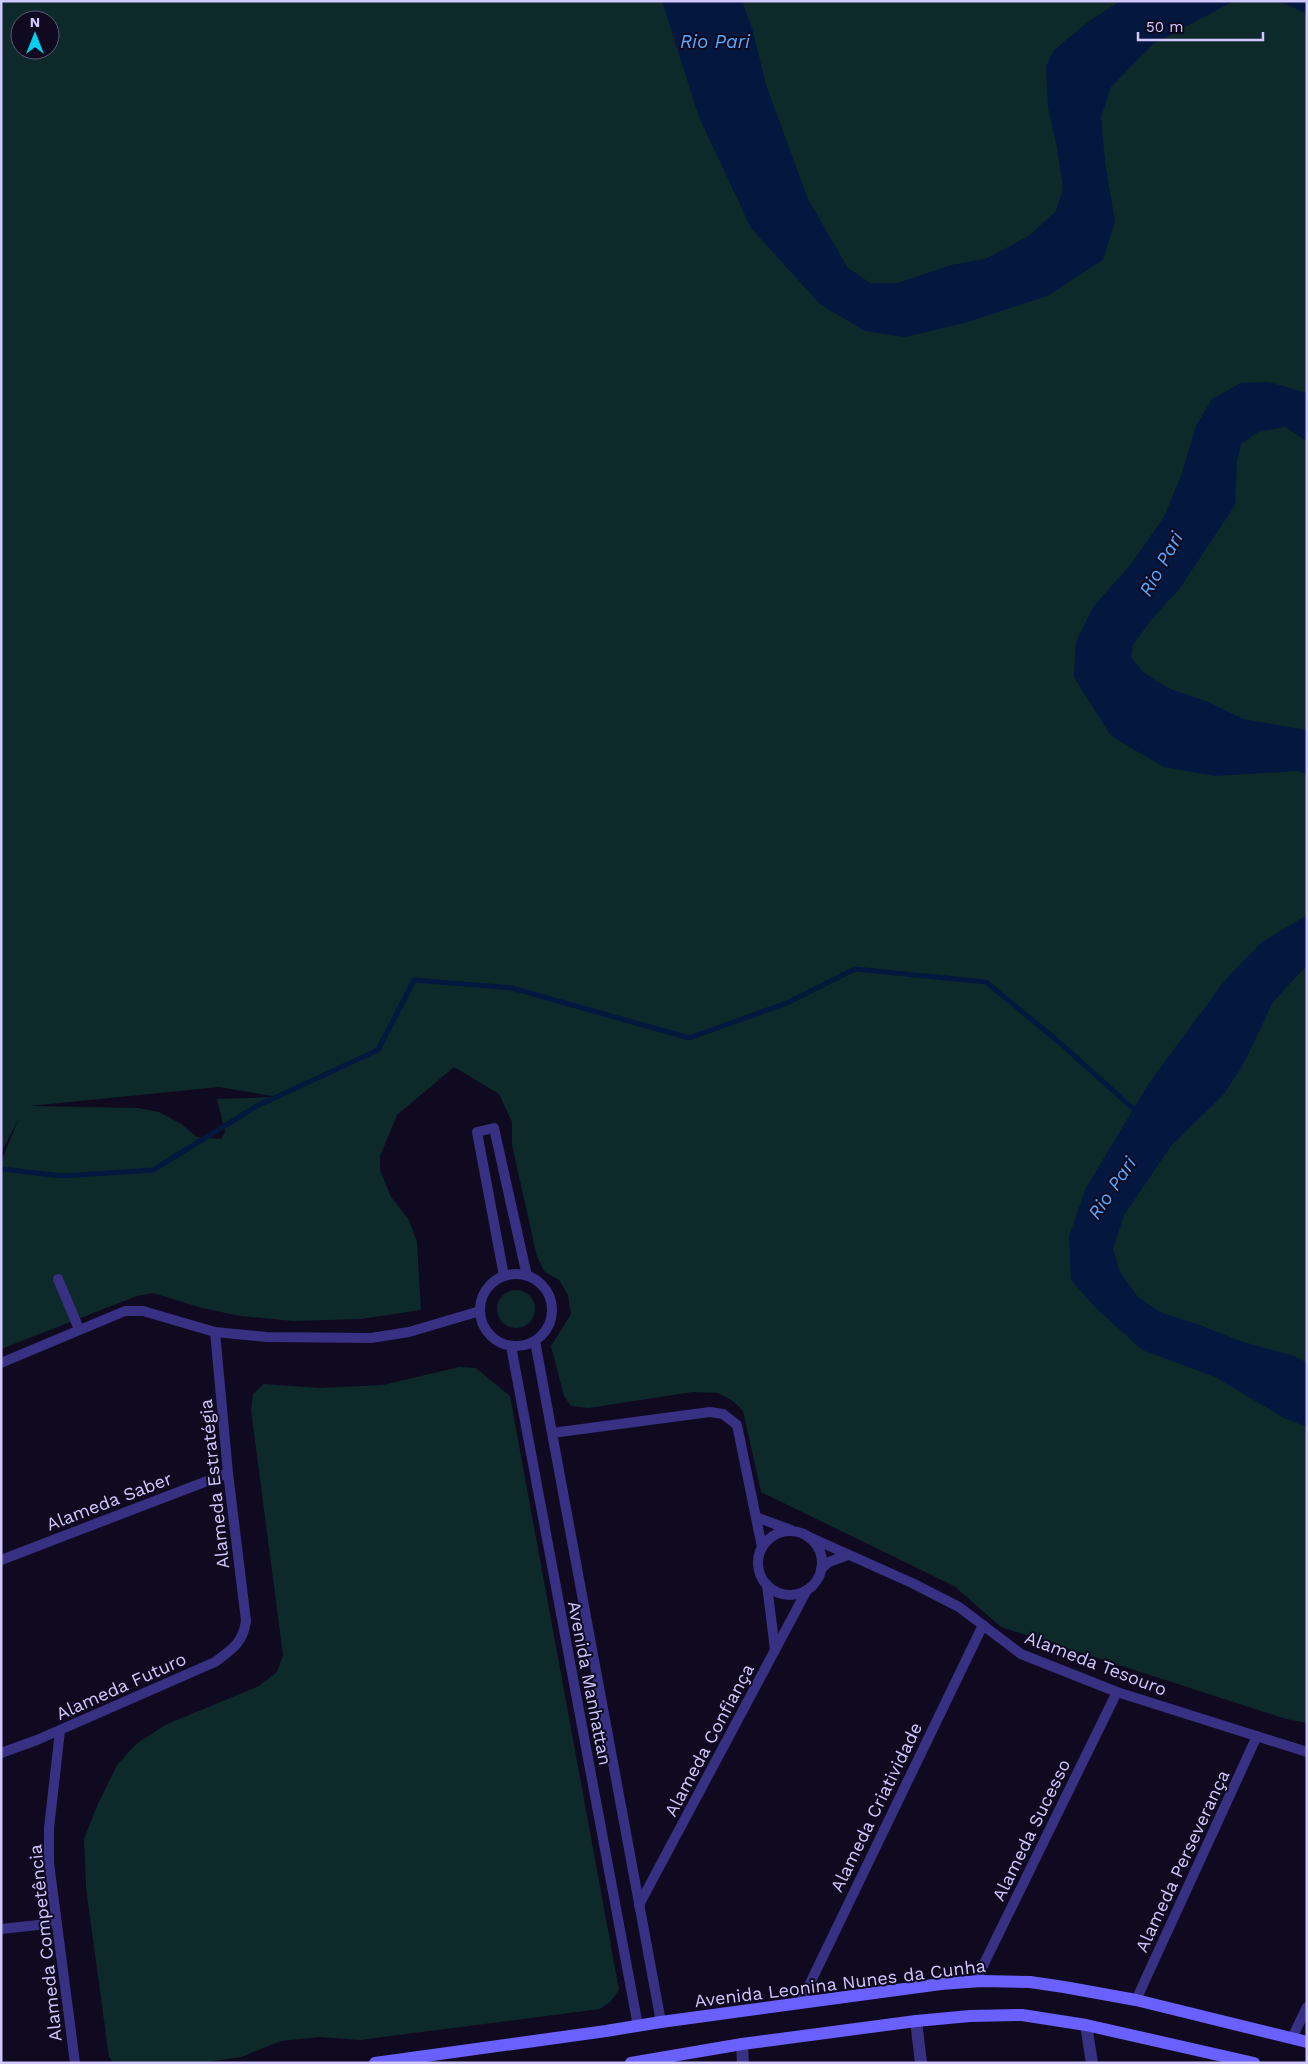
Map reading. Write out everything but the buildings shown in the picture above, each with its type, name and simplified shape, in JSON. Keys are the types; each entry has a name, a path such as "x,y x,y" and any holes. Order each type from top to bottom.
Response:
{"street":[{"name":"Avenida Leonina Nunes da Cunha","path":"374,2063 941,1984 975,1982 1030,1982 1136,2000 1307,2042"},
{"path":"631,2063 742,2044 916,2021 970,2016 1022,2015 1086,2025 1254,2063"},
{"path":"916,2021 921,2063"},
{"path":"1086,2025 1092,2063"},
{"path":"742,2044 743,2063"}],"lane":[{"path":"504,1276 477,1132 494,1128 527,1276"},
{"path":"516,1274 527,1276 545,1288 550,1298 552,1310 550,1322 544,1333 535,1341 524,1345 511,1346 499,1342 489,1334 483,1323 480,1311 482,1300 494,1282 504,1276 516,1274"},
{"path":"58,1279 79,1329"},
{"path":"1,1363 125,1311 143,1311 215,1332 266,1337 371,1338 408,1332 480,1311"},
{"name":"Alameda Estratégia","path":"215,1332 228,1473 246,1621 244,1633"},
{"name":"Avenida Manhattan","path":"535,1341 661,2022"},
{"name":"Avenida Manhattan","path":"511,1346 638,2026"},
{"path":"552,1433 710,1412 723,1414 737,1425 762,1547"},
{"name":"Alameda Saber","path":"1,1560 228,1473"},
{"name":"Alameda Tesouro","path":"756,1518 802,1534 912,1583 959,1607 1021,1654 1117,1692 1307,1752"},
{"path":"786,1532 802,1534 815,1543 820,1553 821,1568 815,1583 807,1590 798,1594 787,1595 777,1592 762,1579 758,1569 758,1559 762,1547 775,1535 786,1532"},
{"path":"821,1568 830,1562 848,1555"},
{"path":"767,1585 775,1650"},
{"name":"Alameda Confiança","path":"639,1905 807,1590"},
{"name":"Alameda Criatividade","path":"800,2004 983,1625"},
{"name":"Alameda Futuro","path":"1,1753 60,1731 215,1662 237,1646 244,1633"},
{"name":"Alameda Sucesso","path":"975,1982 1117,1692"},
{"name":"Alameda Competência","path":"60,1731 49,1828 49,1863 75,2063"},
{"name":"Alameda Perseverança","path":"1136,2000 1257,1736"},
{"path":"1,1929 57,1923"},
{"path":"1292,2038 1307,2007"}],"green space":[{"path":"1,1 1307,1 1307,1723 1286,1719 1001,1627 954,1586 761,1492 743,1411 733,1401 718,1393 693,1392 588,1408 571,1406 564,1396 551,1346 571,1314 568,1295 559,1280 545,1272 537,1257 512,1145 512,1122 499,1094 454,1067 397,1115 380,1156 380,1170 391,1197 409,1220 417,1242 421,1310 361,1319 293,1321 240,1316 202,1308 153,1293 137,1296 1,1349 1,1162 19,1118 1,1153","holes":["219,1087 278,1097 217,1099 225,1132 221,1139 197,1137 181,1124 159,1112 138,1108 30,1106"]},
{"path":"516,1290 523,1291 529,1296 534,1302 534,1316 529,1322 523,1327 516,1328 509,1327 503,1322 498,1316 497,1309 498,1302 503,1296 509,1291"},
{"path":"459,1367 476,1368 510,1396 619,1990 610,2002 600,2009 360,2040 320,2037 281,2041 241,2057 200,2063 114,2063 109,2057 86,1888 84,1839 98,1804 117,1765 136,1744 165,1725 259,1686 277,1672 283,1655 251,1410 253,1394 264,1384 320,1388 383,1385"}],"water":[{"name":"Rio Pari","path":"662,1 742,1 752,28 766,85 808,199 848,268 870,283 898,283 951,265 985,259 1029,236 1056,211 1063,189 1057,147 1048,108 1046,67 1053,51 1084,25 1120,1 1265,1 1230,3 1153,44 1111,87 1101,117 1105,162 1115,222 1103,260 1047,296 968,322 905,337 865,331 820,304 751,228 699,117"},
{"path":"1279,1 1307,1 1307,14"},
{"name":"Rio Pari","path":"1268,382 1307,393 1307,441 1285,427 1258,432 1241,444 1237,461 1235,505 1180,588 1151,620 1133,645 1131,657 1144,673 1173,690 1206,701 1243,719 1307,730 1307,774 1297,771 1215,776 1164,767 1111,736 1074,677 1076,642 1093,607 1131,564 1164,517 1181,476 1196,426 1212,399 1241,383"},
{"name":"Rio Pari","path":"1307,915 1307,965 1273,1002 1244,1063 1224,1094 1171,1146 1124,1215 1113,1249 1120,1272 1138,1297 1162,1313 1200,1325 1240,1341 1294,1356 1307,1363 1307,1427 1284,1418 1215,1377 1142,1350 1096,1308 1071,1280 1069,1236 1086,1188 1149,1083 1226,979 1262,942"}],"waterway":[{"path":"1,1169 62,1176 153,1170 257,1106 378,1050 414,980 512,988 689,1038 787,1003 855,969 986,982 1059,1042 1139,1114"}]}
